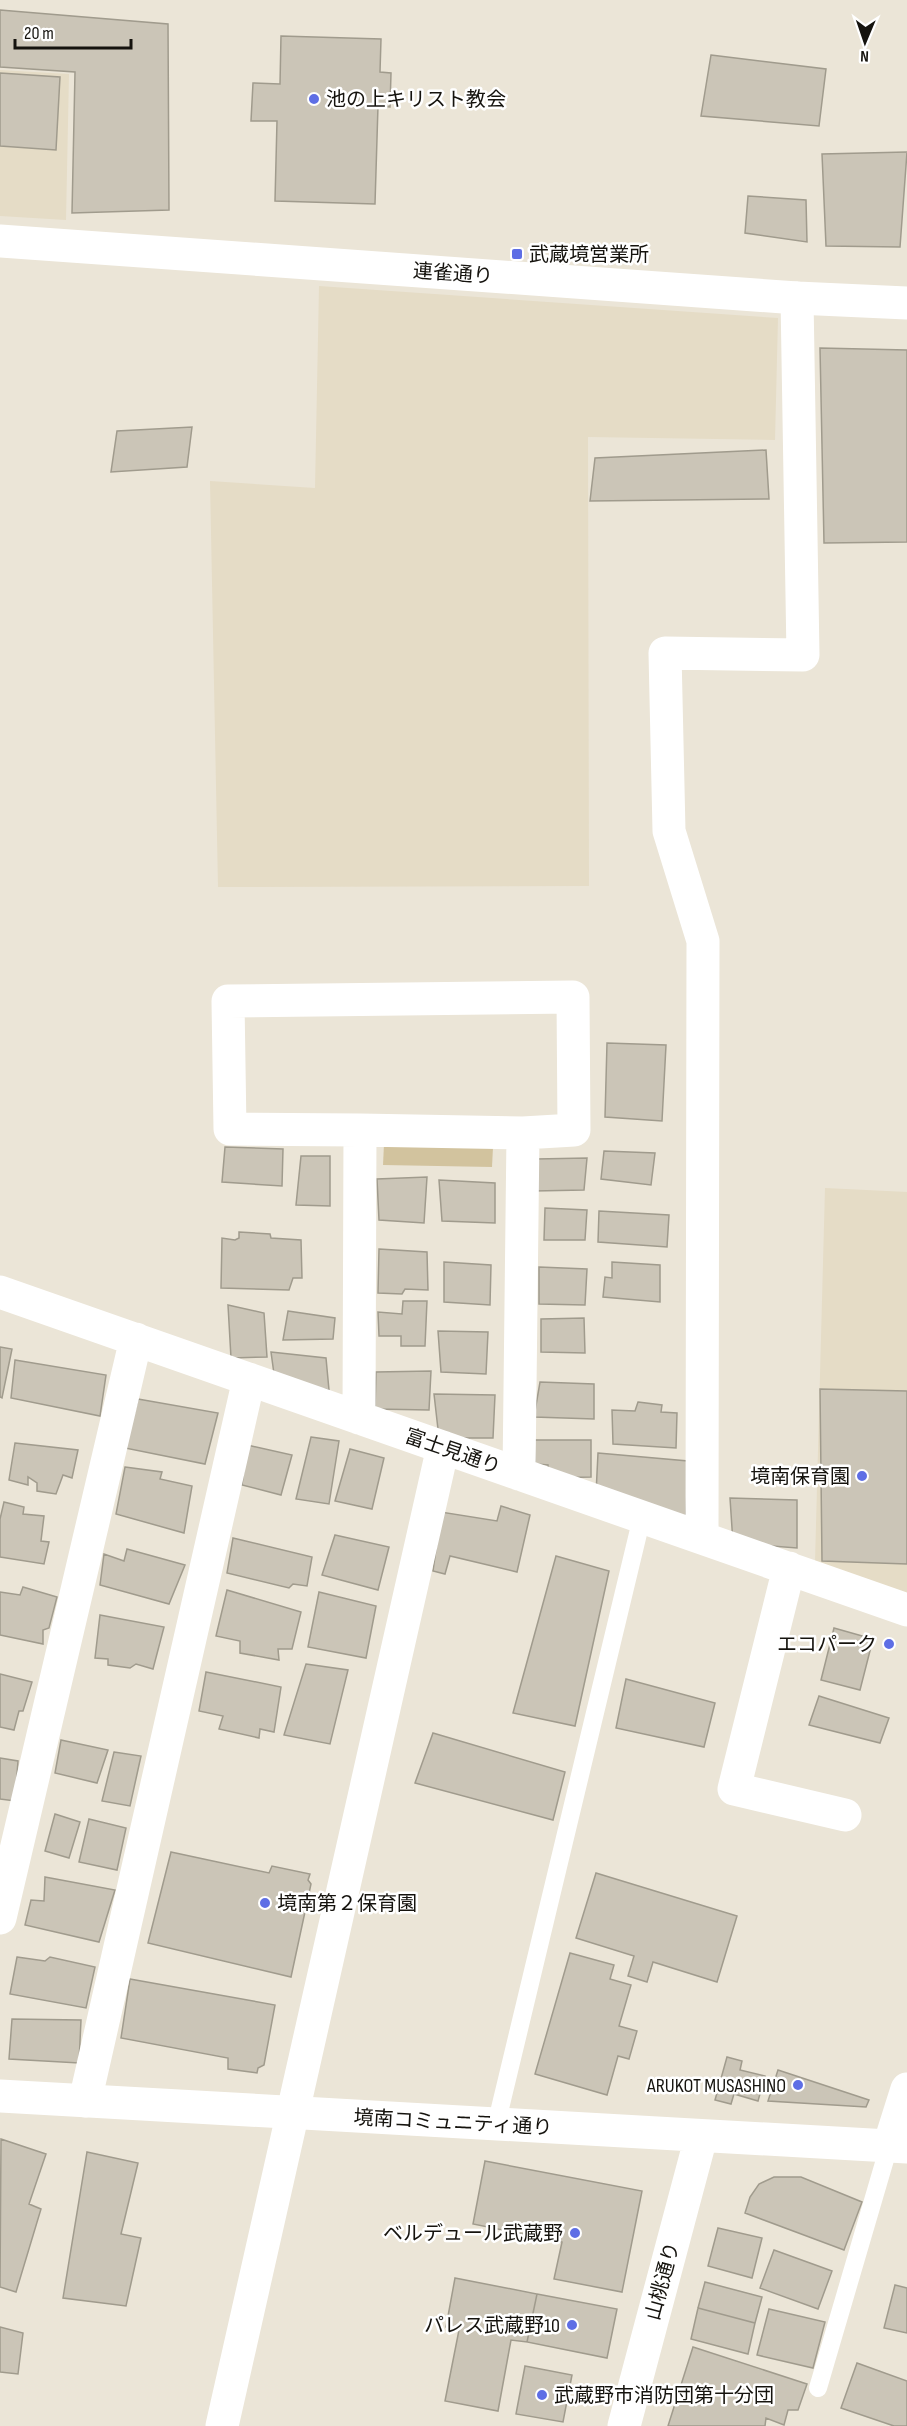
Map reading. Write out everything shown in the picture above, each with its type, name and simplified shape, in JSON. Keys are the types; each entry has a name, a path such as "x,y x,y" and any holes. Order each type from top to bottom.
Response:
{"street":[{"name":"連雀通り","path":"0,241 797,298 907,303"},
{"path":"702,1538 703,941 669,831 665,653 803,656 797,298"},
{"path":"573,997 574,1130 523,1133 230,1129 228,1000 573,997"},
{"path":"358,1418 360,1130"},
{"path":"519,1474 523,1133"},
{"name":"富士見通り","path":"0,1292 907,1610"},
{"path":"0,1918 136,1339"},
{"path":"85,2101 249,1378"},
{"path":"222,2426 443,1447"},
{"path":"789,1568 734,1789 845,1815"},
{"path":"898,2146 907,2089"},
{"name":"境南コミュニティ通り","path":"0,2096 701,2137 898,2146"},
{"name":"山桃通り","path":"624,2426 701,2137"}],"lane":[{"path":"496,2125 642,1517"},
{"path":"819,2388 898,2146"}],"shaded area":[{"path":"0,70 69,74 66,220 0,216"},
{"path":"319,286 778,318 775,440 588,437 589,886 218,887 210,481 315,488"},
{"path":"384,1144 493,1147 492,1167 383,1165"},
{"name":"境南保育園","path":"825,1188 907,1192 907,1596 815,1562"}],"building":[{"path":"0,10 168,24 169,210 72,213 75,72 0,67"},
{"path":"281,36 381,39 380,72 391,73 390,107 378,106 375,204 275,201 277,121 251,121 253,83 280,84"},
{"path":"711,55 826,69 819,126 701,116"},
{"path":"0,73 60,77 56,150 0,146"},
{"path":"907,152 900,247 826,246 822,154"},
{"path":"748,196 806,200 807,242 745,233"},
{"path":"820,348 907,350 907,542 824,543"},
{"path":"192,427 187,467 111,472 117,431"},
{"path":"766,450 769,499 590,501 595,458"},
{"path":"607,1043 666,1045 662,1121 605,1117"},
{"path":"225,1147 283,1149 282,1186 222,1182"},
{"path":"604,1151 655,1153 651,1185 601,1179"},
{"path":"301,1156 330,1156 330,1206 296,1205"},
{"path":"587,1158 584,1190 534,1191 536,1159"},
{"path":"427,1177 424,1223 379,1220 377,1179"},
{"path":"439,1180 495,1183 495,1223 442,1221"},
{"path":"545,1208 587,1210 585,1240 544,1240"},
{"path":"599,1211 669,1215 667,1247 598,1242"},
{"path":"239,1232 270,1234 271,1238 301,1240 302,1278 293,1278 289,1290 221,1288 222,1238 235,1240 239,1238"},
{"path":"379,1249 427,1252 428,1290 405,1289 402,1294 378,1293"},
{"path":"444,1262 491,1265 490,1305 444,1302"},
{"path":"612,1262 660,1265 660,1302 603,1297 605,1277 612,1278"},
{"path":"539,1267 587,1269 585,1305 539,1304"},
{"path":"403,1301 427,1301 425,1346 401,1346 401,1336 379,1336 378,1312 402,1314"},
{"path":"228,1305 264,1313 267,1357 231,1358"},
{"path":"288,1311 335,1318 333,1339 283,1340"},
{"path":"584,1318 585,1353 541,1352 541,1319"},
{"path":"438,1331 488,1332 486,1374 441,1372"},
{"path":"0,1347 12,1349 2,1398 0,1397"},
{"path":"271,1352 326,1358 329,1390 275,1381"},
{"path":"15,1360 106,1375 100,1416 11,1398"},
{"path":"431,1371 429,1410 375,1409 376,1372"},
{"path":"540,1382 594,1384 594,1419 534,1417"},
{"path":"820,1389 907,1391 907,1564 822,1561"},
{"path":"434,1394 495,1395 493,1438 439,1438"},
{"path":"138,1399 218,1413 205,1464 125,1448"},
{"path":"638,1402 662,1405 661,1412 677,1413 676,1448 613,1444 612,1410 635,1411"},
{"path":"311,1437 339,1441 329,1504 296,1499"},
{"path":"534,1440 591,1440 591,1477 548,1478 548,1465 535,1464"},
{"path":"15,1443 78,1450 72,1478 63,1475 56,1494 37,1491 37,1483 28,1477 28,1485 9,1480"},
{"path":"247,1445 292,1455 281,1495 242,1485"},
{"path":"350,1449 384,1458 372,1509 335,1501"},
{"path":"598,1453 688,1461 686,1517 596,1494"},
{"path":"125,1467 162,1472 160,1479 192,1486 184,1533 116,1514"},
{"path":"730,1498 797,1500 797,1548 733,1543"},
{"path":"4,1502 24,1507 23,1514 44,1516 41,1541 49,1542 44,1564 0,1557 0,1519"},
{"path":"501,1506 530,1515 517,1572 450,1556 445,1574 433,1571 441,1512 497,1521"},
{"path":"335,1535 389,1547 378,1590 322,1575"},
{"path":"233,1538 312,1557 307,1586 293,1584 289,1588 227,1573"},
{"path":"127,1549 185,1565 169,1604 100,1585 104,1554 124,1561"},
{"path":"556,1556 609,1571 575,1726 513,1713"},
{"path":"23,1587 57,1597 49,1628 43,1630 43,1644 0,1635 0,1592 20,1595"},
{"path":"227,1590 301,1612 292,1649 278,1649 279,1660 240,1653 240,1641 216,1636"},
{"path":"319,1592 376,1606 366,1658 308,1647"},
{"path":"100,1615 164,1627 153,1669 136,1664 130,1668 108,1665 108,1659 95,1658"},
{"path":"834,1628 873,1639 860,1690 821,1680"},
{"path":"306,1664 348,1670 330,1744 284,1735"},
{"path":"206,1672 281,1687 274,1732 260,1729 259,1738 219,1729 223,1716 199,1711"},
{"path":"0,1674 32,1682 23,1711 19,1711 14,1730 0,1727"},
{"path":"626,1679 715,1703 704,1747 616,1728"},
{"path":"819,1696 889,1718 880,1743 809,1725"},
{"path":"433,1733 565,1772 553,1820 415,1783"},
{"path":"61,1740 108,1750 97,1783 55,1773"},
{"path":"114,1752 141,1756 130,1806 102,1801"},
{"path":"0,1758 18,1761 15,1801 0,1799"},
{"path":"55,1814 80,1822 69,1858 45,1851"},
{"path":"89,1819 126,1828 117,1870 79,1862"},
{"path":"171,1852 269,1873 272,1866 310,1874 308,1880 311,1884 291,1977 148,1943"},
{"path":"596,1873 737,1916 717,1982 653,1962 647,1982 628,1976 634,1956 576,1938"},
{"path":"45,1877 115,1890 99,1942 25,1925 31,1900 44,1901"},
{"path":"570,1953 614,1965 610,1979 631,1985 619,2026 637,2031 629,2059 618,2056 607,2095 535,2074"},
{"path":"17,1957 45,1961 50,1957 95,1967 86,2008 10,1994"},
{"path":"130,1979 275,2005 264,2065 258,2068 257,2073 228,2069 228,2058 121,2038"},
{"path":"12,2019 81,2020 79,2063 9,2059"},
{"path":"727,2057 742,2061 740,2070 765,2076 758,2101 734,2094 731,2104 715,2100"},
{"name":"ARUKOT MUSASHINO","path":"778,2070 869,2100 866,2107 768,2101"},
{"path":"1,2139 46,2154 29,2204 41,2209 16,2292 0,2287"},
{"path":"87,2152 138,2163 121,2234 141,2238 126,2306 63,2298"},
{"name":"ベルデュール武蔵野","path":"485,2161 642,2191 622,2292 554,2279 562,2242 473,2224"},
{"path":"774,2177 801,2177 862,2202 844,2250 745,2213 750,2197 759,2184"},
{"path":"718,2228 762,2238 752,2278 708,2266"},
{"path":"774,2250 832,2271 818,2309 760,2288"},
{"path":"455,2278 537,2294 527,2342 511,2340 498,2411 445,2401 459,2330 446,2327"},
{"path":"705,2282 762,2297 755,2323 698,2308"},
{"path":"895,2285 907,2288 907,2333 884,2328"},
{"name":"パレス武蔵野10","path":"537,2294 617,2309 607,2358 527,2342"},
{"path":"698,2308 755,2323 748,2354 691,2339"},
{"path":"769,2309 825,2322 813,2368 757,2355"},
{"path":"0,2327 23,2333 18,2374 0,2372"},
{"path":"693,2347 807,2384 798,2410 788,2410 784,2425 766,2418 765,2426 668,2426"},
{"path":"857,2363 907,2381 907,2426 894,2426 841,2408"},
{"path":"525,2366 572,2375 563,2422 516,2414"}],"place":[{"name":"池の上キリスト教会","path":"314,99"},
{"name":"武蔵境営業所","path":"517,254"},
{"name":"境南保育園","path":"862,1476"},
{"name":"エコパーク","path":"889,1644"},
{"name":"境南第２保育園","path":"265,1903"},
{"name":"ARUKOT MUSASHINO","path":"798,2085"},
{"name":"ベルデュール武蔵野","path":"575,2233"},
{"name":"パレス武蔵野10","path":"572,2325"},
{"name":"武蔵野市消防団第十分団","path":"542,2395"}]}
